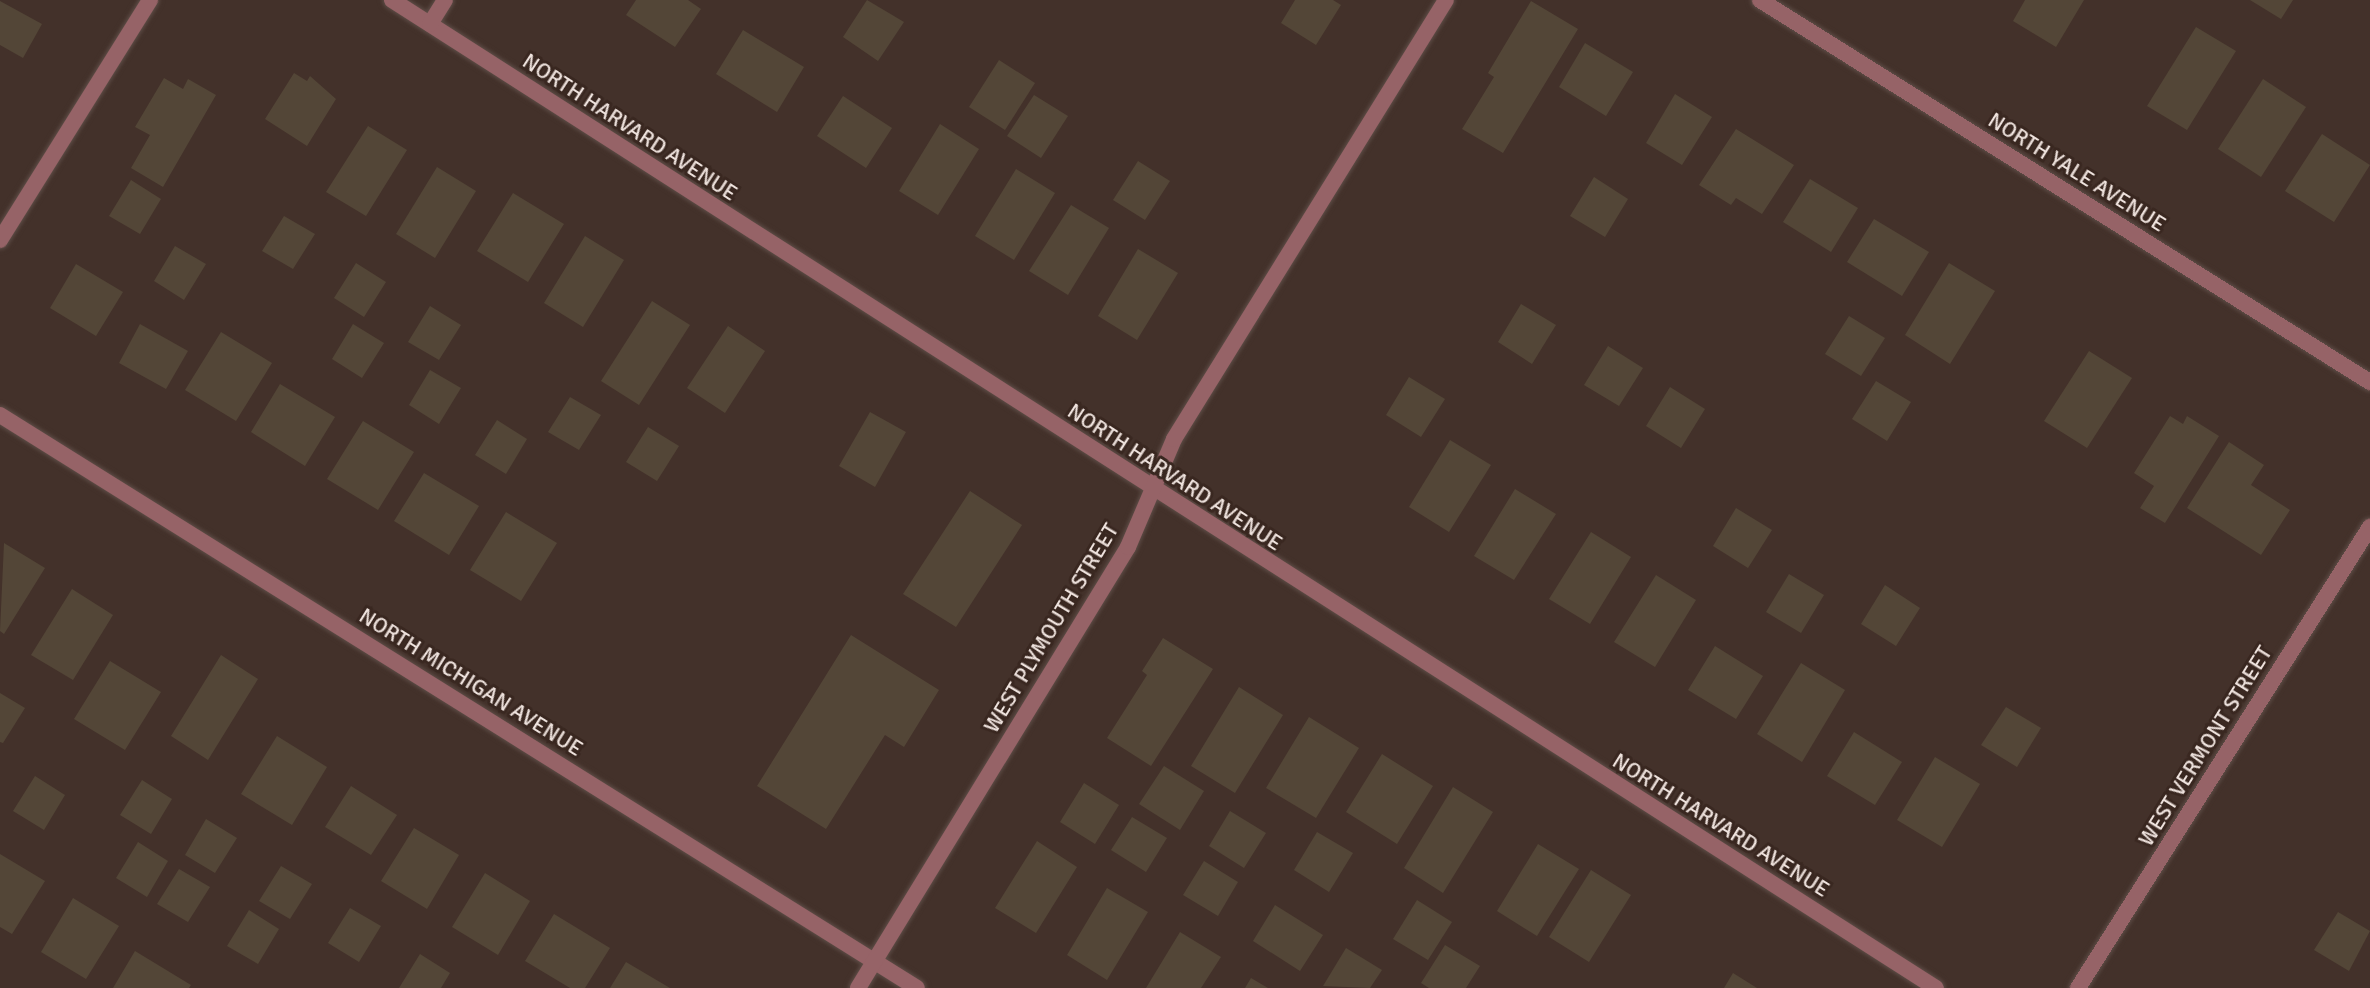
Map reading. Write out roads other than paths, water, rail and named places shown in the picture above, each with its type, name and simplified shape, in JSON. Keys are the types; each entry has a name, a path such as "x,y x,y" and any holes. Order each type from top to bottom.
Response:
{"street":[{"path":"0,240 150,0"},
{"name":"NORTH HARVARD AVENUE","path":"392,0 1936,988"},
{"path":"430,24 445,0"},
{"name":"WEST PLYMOUTH STREET","path":"858,988 1128,547 1174,439 1446,0"},
{"name":"NORTH YALE AVENUE","path":"1760,0 2370,382"},
{"name":"NORTH MICHIGAN AVENUE","path":"0,415 917,988"},
{"name":"WEST VERMONT STREET","path":"2078,988 2370,527"}]}
